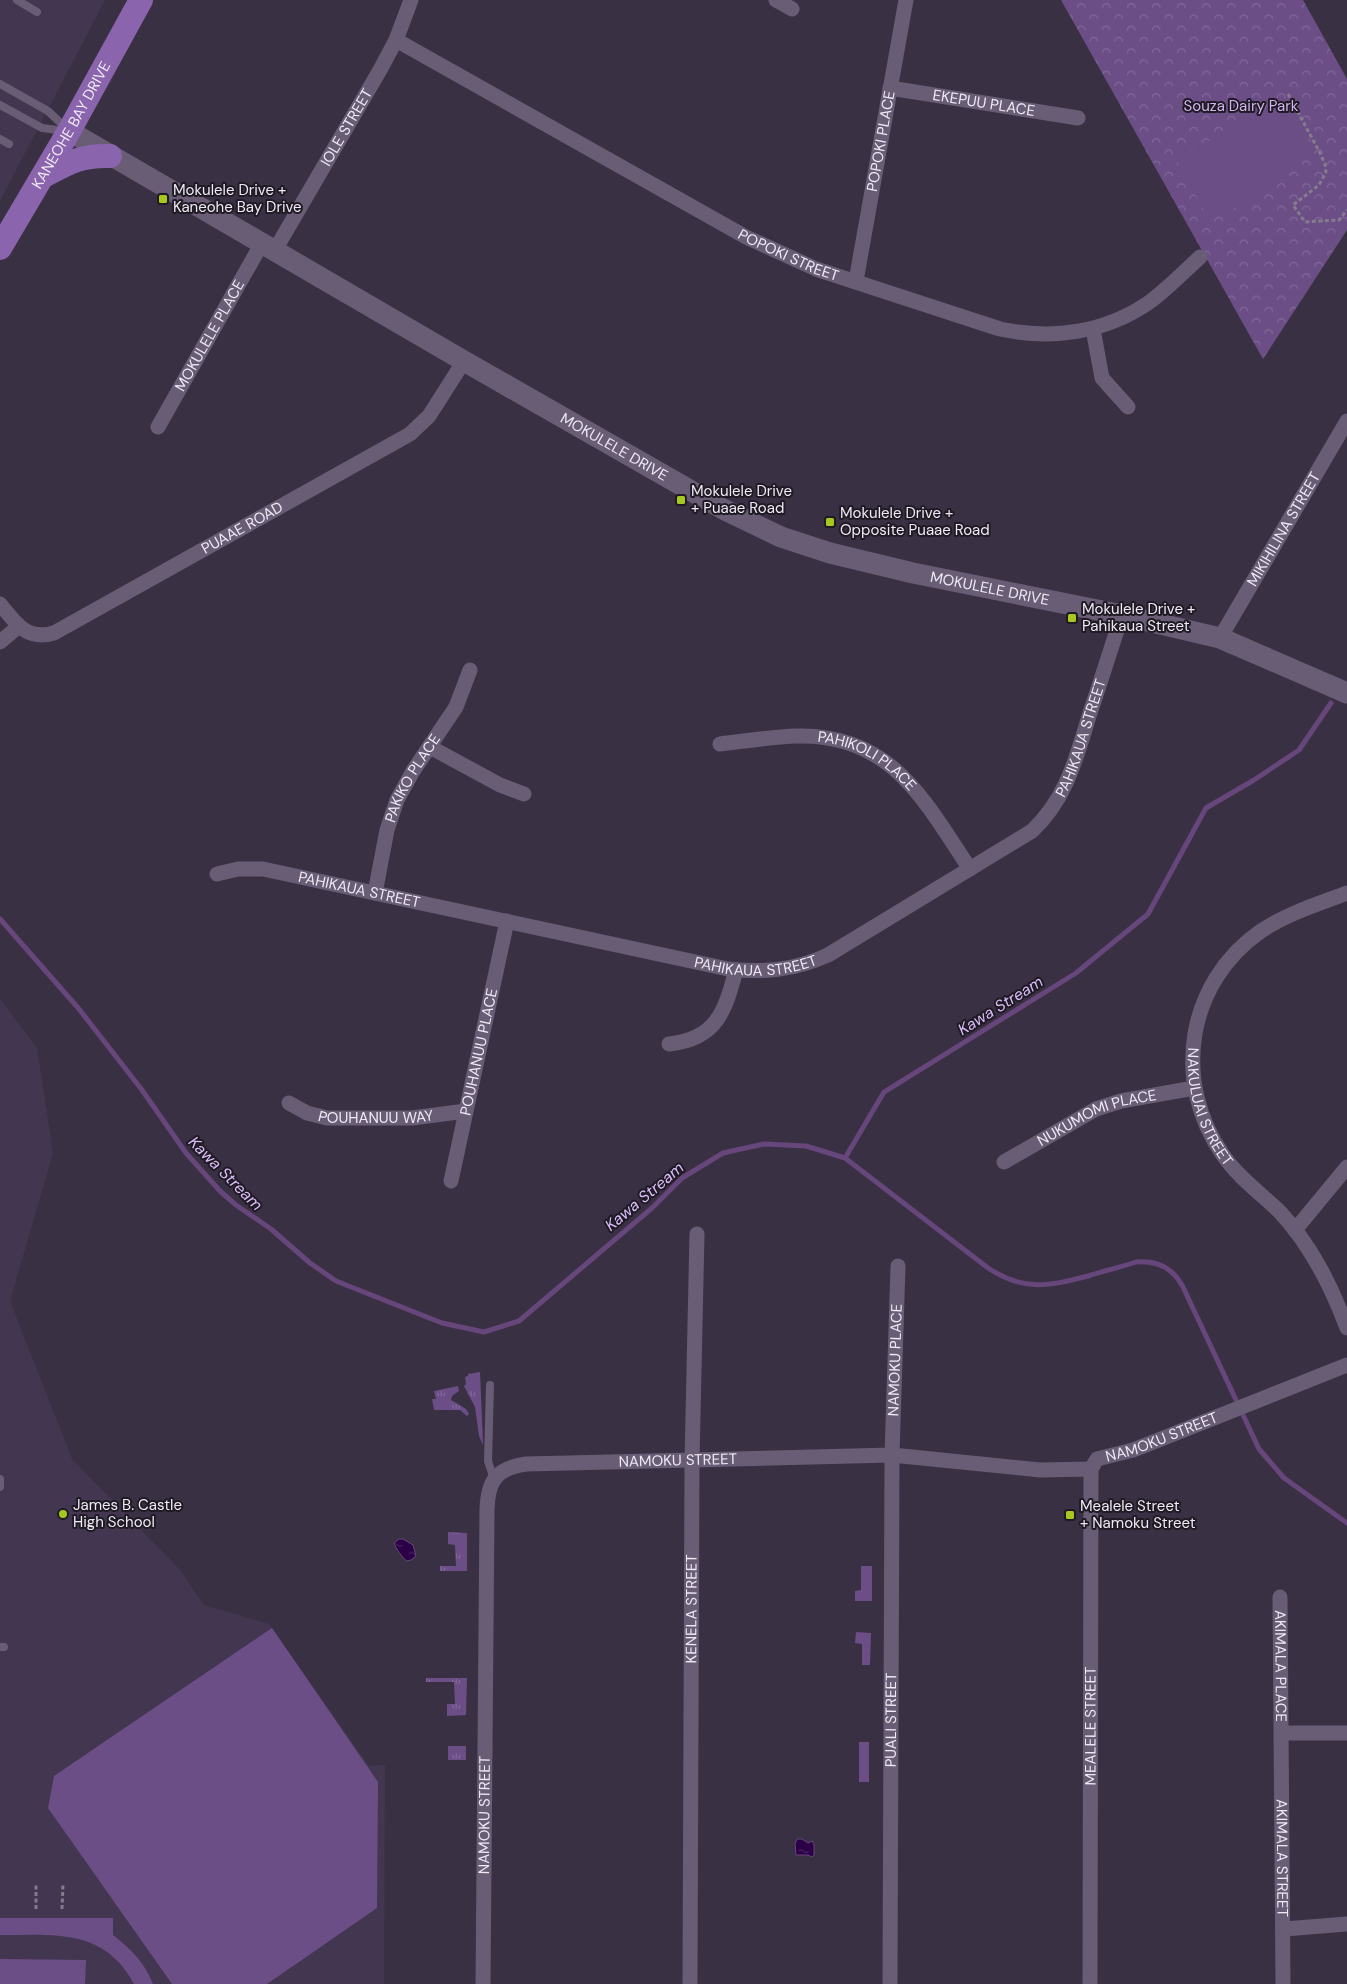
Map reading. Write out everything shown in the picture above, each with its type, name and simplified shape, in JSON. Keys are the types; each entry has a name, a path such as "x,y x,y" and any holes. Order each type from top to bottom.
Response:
{"main road":[{"name":"KANEOHE BAY DRIVE","path":"0,248 69,131 141,0"},
{"path":"42,177 74,160 91,155 110,156"}],"street":[{"name":"IOLE STREET","path":"268,247 380,70 396,40 411,0"},
{"path":"776,0 792,9"},
{"name":"POPOKI PLACE","path":"856,282 906,0"},
{"name":"POPOKI STREET","path":"396,40 746,237 816,268 1000,329 1051,335 1093,329 1113,322 1151,301 1200,257"},
{"name":"EKEPUU PLACE","path":"890,88 1078,118"},
{"name":"MOKULELE DRIVE","path":"69,131 723,509 781,537 830,553 913,573 1122,615 1220,638 1347,693"},
{"name":"MOKULELE PLACE","path":"158,428 268,247"},
{"path":"1093,329 1102,378 1128,407"},
{"name":"PUAAE ROAD","path":"0,604 19,626 33,635 40,636 54,632 400,441 420,426 429,416 464,361"},
{"name":"MIKIHILINA STREET","path":"1220,638 1347,421"},
{"name":"PAHIKAUA STREET","path":"217,874 238,869 263,869 736,970 764,972 790,968 828,954 1032,831 1056,804 1071,774 1122,615"},
{"path":"0,642 19,626"},
{"name":"PAKIKO PLACE","path":"375,893 391,815 404,786 456,707 470,670"},
{"name":"PAHIKOLI PLACE","path":"720,744 814,736 864,750 881,759 909,782 921,796 970,869"},
{"path":"430,747 500,785 524,794"},
{"name":"NAKULUAI STREET","path":"1347,893 1278,921 1261,932 1230,959 1208,994 1200,1013 1192,1050 1194,1088 1205,1125 1224,1158 1295,1230 1323,1272 1333,1291 1347,1328"},
{"name":"POUHANUU PLACE","path":"451,1181 507,921"},
{"path":"669,1044 693,1039 713,1025 727,1003 736,970"},
{"name":"NUKUMOMI PLACE","path":"1004,1162 1096,1109 1121,1101 1194,1088"},
{"name":"POUHANUU WAY","path":"289,1103 308,1113 327,1118 412,1118 466,1111"},
{"path":"1295,1230 1347,1167"},
{"name":"KENELA STREET","path":"690,1984 692,1461 697,1234"},
{"name":"NAMOKU PLACE","path":"892,1456 898,1266"},
{"name":"NAMOKU STREET","path":"483,1984 487,1509 490,1487 494,1479 508,1467 526,1464 892,1456 1040,1470 1091,1469 1097,1458 1134,1450 1347,1365"},
{"name":"PUALI STREET","path":"890,1984 892,1456"},
{"name":"MEALELE STREET","path":"1090,1984 1091,1469"},
{"name":"AKIMALA PLACE","path":"1280,1597 1282,1733"},
{"path":"1282,1733 1347,1733"},
{"name":"AKIMALA STREET","path":"1282,1733 1283,1984"},
{"path":"1284,1929 1347,1924"}],"lane":[{"path":"18,0 37,12"},
{"path":"0,84 48,111 69,131"},
{"path":"0,105 42,128 69,131"},
{"path":"0,138 10,144"},
{"path":"490,1385 488,1461 494,1479"},
{"path":"0,1479 0,1487"}],"path":[{"path":"1288,94 1319,151 1325,164 1326,172 1318,185 1293,205 1305,222 1339,220 1347,210"},
{"path":"36,1884 36,1909"},
{"path":"62,1909 63,1884"}],"shaded area":[{"path":"0,0 105,0 0,201"},
{"name":"James B. Castle High School","path":"0,999 37,1048 53,1153 10,1301 72,1459 179,1569 204,1605 269,1624 369,1766 385,1765 384,1984 0,1984"}],"green space":[{"name":"Souza Dairy Park","path":"1061,0 1303,0 1347,79 1347,230 1263,359"},
{"path":"1286,98 1314,150 1282,167 1288,178 1210,221 1176,159"},
{"path":"480,1372 483,1445 479,1436 475,1407 464,1386 466,1384 465,1377 468,1374"},
{"path":"458,1386 459,1391 452,1396 451,1400 466,1409 469,1414 467,1416 460,1410 434,1410 432,1399 436,1399 434,1391"},
{"path":"448,1532 467,1533 467,1571 440,1571 440,1566 456,1566 455,1545 448,1544"},
{"path":"861,1566 872,1566 872,1601 855,1601 855,1591 861,1590"},
{"path":"272,1628 378,1782 377,1908 267,1984 172,1984 48,1808 54,1776"},
{"path":"856,1632 871,1633 870,1665 862,1665 862,1644 855,1643"},
{"path":"426,1678 467,1678 466,1715 447,1716 447,1704 455,1704 454,1682 426,1682"},
{"path":"859,1742 869,1742 869,1782 859,1782"},
{"path":"448,1746 466,1746 466,1760 448,1760"},
{"path":"0,1918 113,1918 113,1935 125,1945 146,1969 153,1984 134,1984 122,1966 108,1953 93,1944 59,1936 0,1935"},
{"path":"0,1959 86,1960 85,1984 0,1984"}],"water":[{"path":"399,1539 403,1539 413,1545 416,1556 411,1560 405,1560 396,1547 394,1543"},
{"path":"797,1839 802,1839 808,1843 812,1841 814,1855 812,1857 796,1855 795,1844"}],"waterway":[{"name":"Kawa Stream","path":"0,919 79,1009 142,1090 186,1153 220,1191 236,1205 271,1229 310,1263 336,1281 442,1323 484,1332 519,1321 652,1208 682,1178 723,1153 764,1144 806,1146 845,1158 884,1092 1076,973 1148,914 1206,808 1254,780 1299,750 1331,703"},
{"path":"845,1158 988,1268 1013,1281 1025,1284 1049,1284 1088,1276 1136,1262 1151,1262 1170,1270 1183,1287 1259,1449 1284,1478 1347,1523"}],"place":[{"name":"Mokulele Drive + Kaneohe Bay Drive","path":"163,199"},
{"name":"Mokulele Drive + Puaae Road","path":"681,500"},
{"name":"Mokulele Drive + Opposite Puaae Road","path":"830,522"},
{"name":"Mokulele Drive + Pahikaua Street","path":"1072,618"},
{"name":"James B. Castle High School","path":"63,1514"},
{"name":"Mealele Street + Namoku Street","path":"1070,1515"}]}
